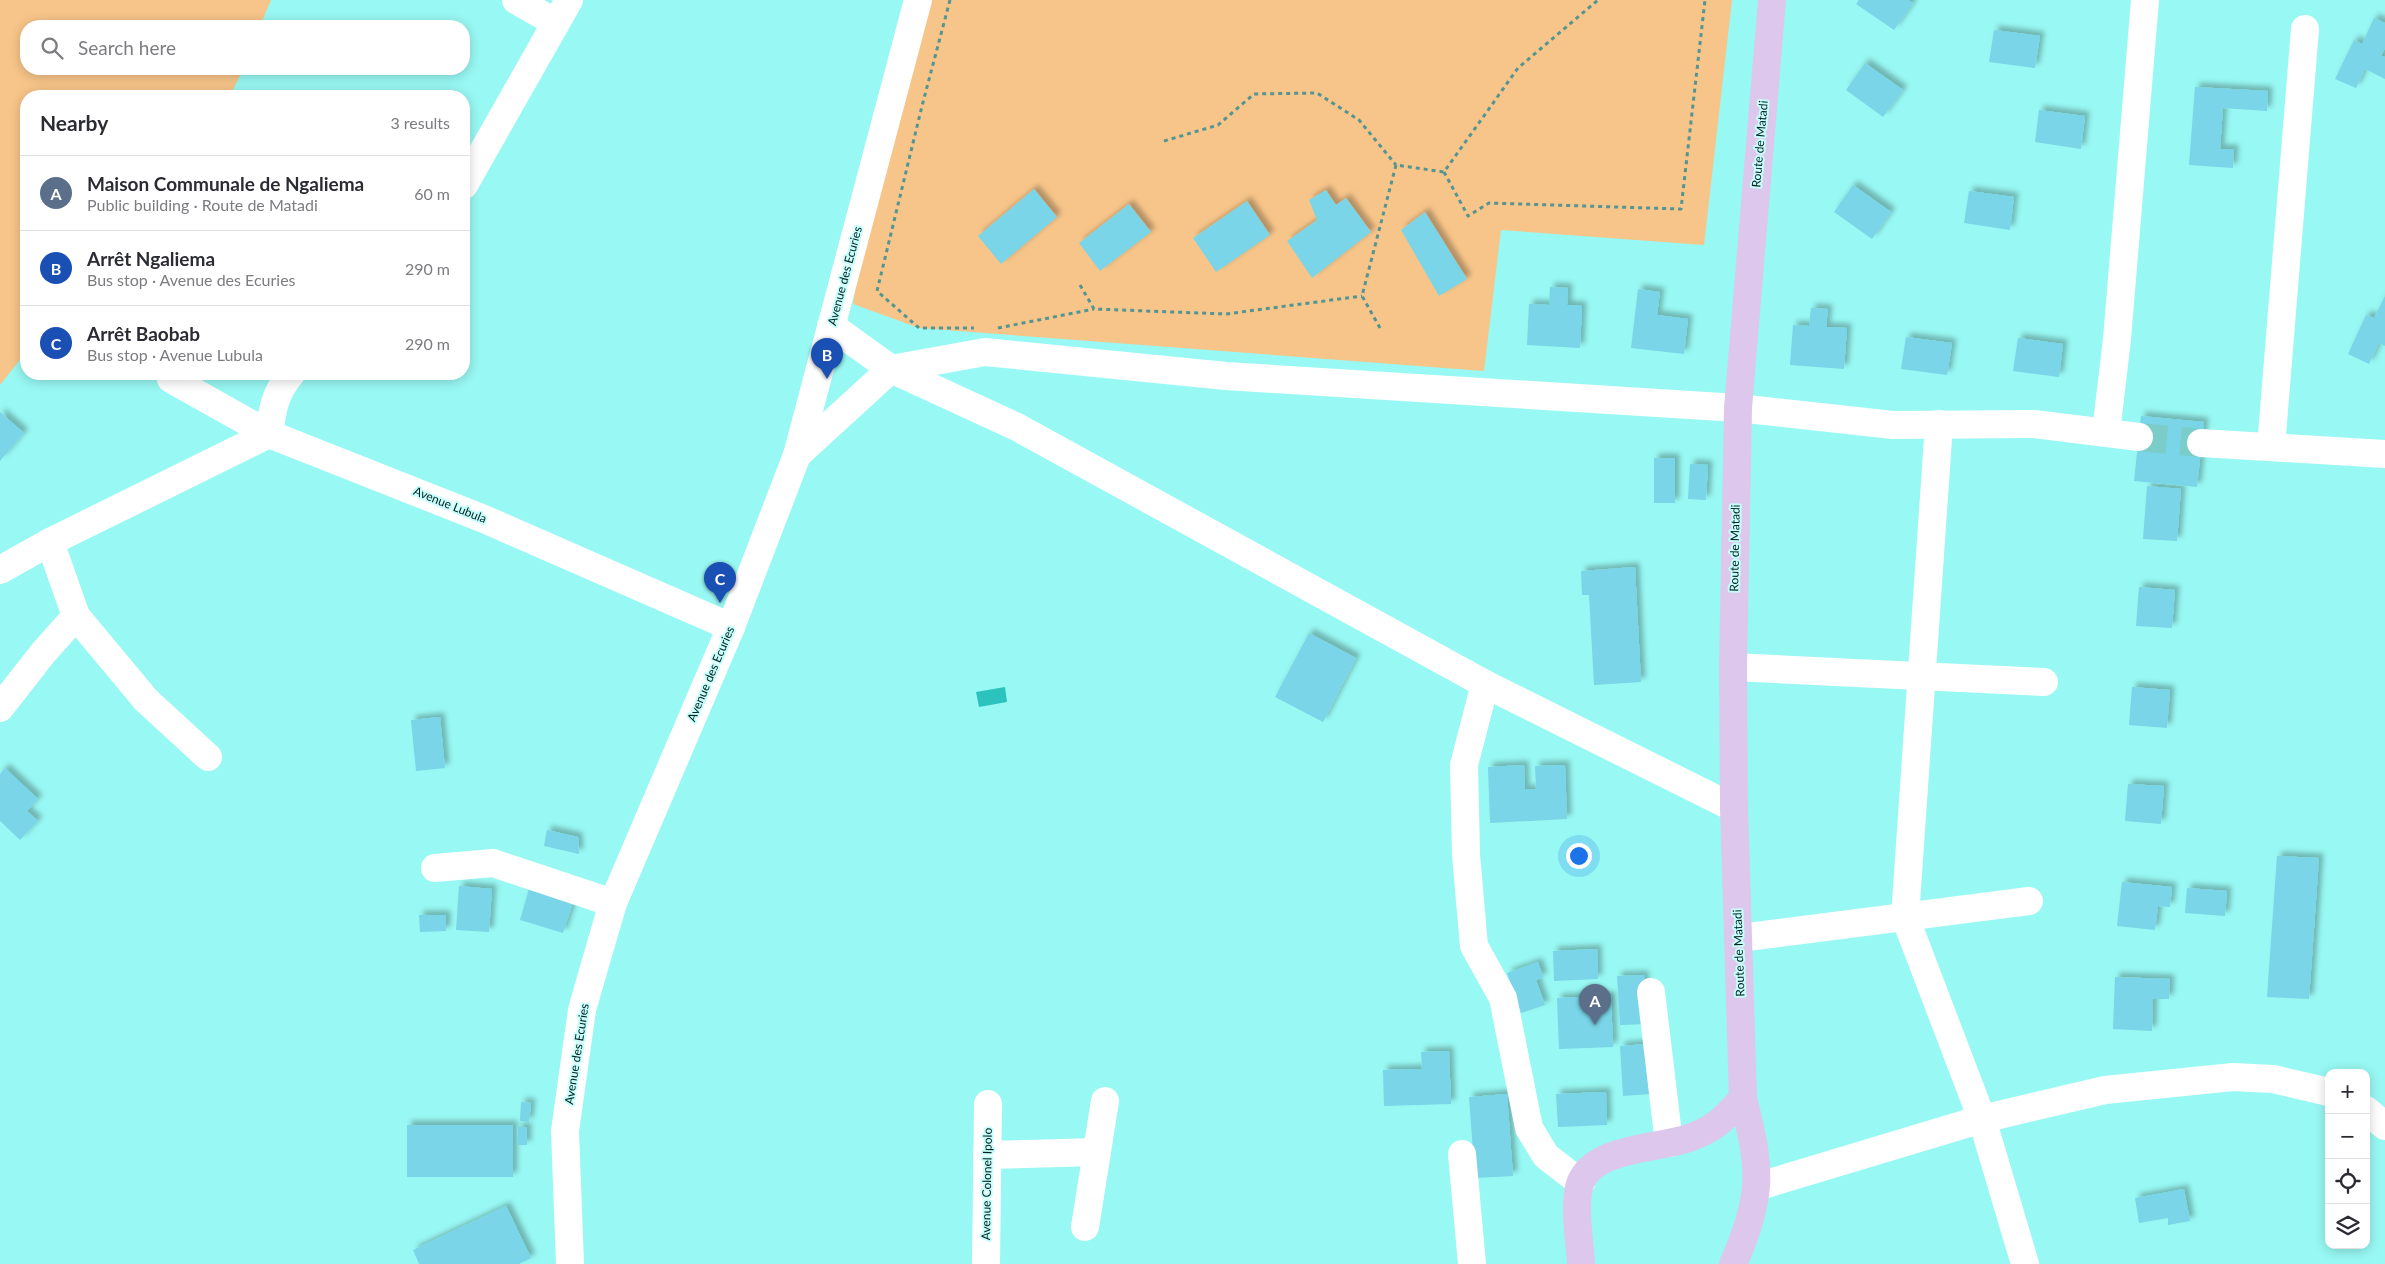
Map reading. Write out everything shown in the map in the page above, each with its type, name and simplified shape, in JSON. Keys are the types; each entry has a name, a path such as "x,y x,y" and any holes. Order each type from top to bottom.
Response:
{"main road":[{"name":"Route de Matadi","path":"1732,1264 1743,1242 1756,1187 1754,1143 1743,1098 1734,808 1732,667 1738,408 1772,0"},
{"path":"1581,1264 1578,1204 1580,1184 1590,1168 1605,1159 1688,1138 1719,1124 1743,1098"}],"street":[{"path":"470,175 563,12 516,0"},
{"name":"Avenue des Ecuries","path":"570,1264 565,1131 582,1010 613,903 731,627 797,454 918,0"},
{"path":"2106,432 2117,339 2144,0"},
{"path":"2271,448 2305,30"},
{"path":"832,326 891,369 1017,427 1485,684 1734,808"},
{"path":"797,454 891,369 986,352 1226,376 1738,408 1893,425 2034,424 2139,437"},
{"name":"Avenue Lubula","path":"173,380 269,434 484,518 731,627"},
{"path":"0,570 50,542 269,434 272,408 279,390 286,380"},
{"path":"1939,424 1905,917 1982,1119 2025,1264"},
{"path":"2201,443 2385,454"},
{"path":"50,542 76,616 146,700 208,757"},
{"path":"0,708 43,653 76,616"},
{"path":"1732,667 2044,682"},
{"path":"1485,684 1464,765 1466,855 1474,946 1503,998 1529,1128 1546,1156 1580,1184"},
{"path":"435,868 493,863 613,903"},
{"path":"1739,938 2029,901"},
{"path":"1651,992 1669,1143"},
{"path":"1756,1187 1982,1119 2106,1090 2233,1077 2272,1079 2325,1091"},
{"path":"1084,1228 1105,1101"},
{"name":"Avenue Colonel Ipolo","path":"986,1264 988,1104"},
{"path":"2370,1113 2385,1126"},
{"path":"987,1155 1096,1152"},
{"path":"1462,1154 1472,1264"}],"path":[{"path":"950,0 877,292 919,328 979,328"},
{"path":"1444,172 1518,68 1598,0"},
{"path":"1444,172 1468,216 1489,203 1681,209 1706,0"},
{"path":"1164,141 1218,125 1254,94 1317,93 1359,120 1396,165 1444,172"},
{"path":"1380,328 1362,296 1396,165"},
{"path":"1080,285 1094,309"},
{"path":"989,328 999,328 1094,309 1226,314 1362,296"}],"shaded area":[{"path":"0,0 271,0 263,20 20,20 20,75 240,75 233,90 20,90 20,360 0,385"},
{"path":"929,0 1732,0 1704,245 1501,230 1484,371 919,328 853,304 863,236"}],"water":[{"path":"1005,687 1007,702 979,707 976,692"}],"building":[{"path":"1859,0 1908,0 1913,3 1894,30 1856,4"},
{"path":"2374,18 2385,23 2385,48 2381,56 2385,57 2385,79 2365,69 2356,88 2335,79 2354,40 2362,44"},
{"path":"1994,30 2040,36 2035,68 1989,62"},
{"path":"1865,63 1903,90 1883,117 1846,90"},
{"path":"2195,87 2268,91 2267,111 2223,108 2220,149 2234,149 2233,168 2189,165"},
{"path":"2039,110 2085,116 2081,149 2035,142"},
{"path":"1853,185 1891,212 1872,239 1834,212"},
{"path":"1034,189 1057,217 1001,264 978,236"},
{"path":"1326,190 1336,205 1346,198 1371,232 1312,278 1287,241 1317,220 1309,200"},
{"path":"1969,191 2014,197 2010,230 1964,223"},
{"path":"1247,201 1270,235 1216,272 1193,238"},
{"path":"1129,204 1151,232 1100,271 1079,243"},
{"path":"1425,212 1467,279 1439,296 1401,230"},
{"path":"1550,287 1568,288 1567,305 1582,306 1580,348 1527,345 1529,304 1549,305"},
{"path":"1638,289 1660,292 1657,315 1688,319 1684,354 1631,348"},
{"path":"2385,296 2385,346 2379,343 2369,364 2348,354 2366,315 2374,318"},
{"path":"1811,308 1828,309 1826,327 1847,328 1844,369 1790,365 1793,325 1809,326"},
{"path":"1906,337 1952,343 1947,375 1901,369"},
{"path":"2018,338 2063,344 2059,377 2013,371"},
{"path":"0,412 24,433 0,461"},
{"path":"2141,416 2204,422 2197,487 2134,481"},
{"path":"1654,458 1675,458 1675,503 1654,503"},
{"path":"1690,464 1708,465 1706,500 1688,499"},
{"path":"2147,486 2181,489 2177,541 2143,539"},
{"path":"1635,567 1641,682 1594,685 1589,595 1582,595 1581,571"},
{"path":"2139,587 2175,590 2172,628 2136,626"},
{"path":"1309,633 1356,658 1323,722 1275,697"},
{"path":"2132,687 2170,690 2167,728 2129,725"},
{"path":"440,717 445,768 416,771 411,720"},
{"path":"1524,765 1525,790 1536,789 1535,766 1565,765 1567,819 1490,823 1488,767"},
{"path":"5,768 38,799 27,811 38,821 20,840 0,821 0,774"},
{"path":"2128,784 2164,786 2161,824 2125,821"},
{"path":"547,830 578,837 579,854 544,846"},
{"path":"2277,856 2319,858 2309,999 2267,997"},
{"path":"2122,882 2172,887 2170,907 2158,906 2155,930 2117,926"},
{"path":"459,886 492,889 489,932 456,930"},
{"path":"2187,888 2227,891 2225,916 2185,913"},
{"path":"529,889 573,902 563,933 520,920"},
{"path":"419,915 446,915 446,931 420,932"},
{"path":"1597,949 1598,979 1554,981 1553,951"},
{"path":"1538,962 1543,977 1536,980 1545,1005 1521,1013 1507,973"},
{"path":"1644,975 1647,1024 1620,1025 1617,976"},
{"path":"2115,977 2170,979 2169,999 2153,999 2152,1031 2113,1029"},
{"path":"1611,996 1613,1047 1559,1049 1557,998"},
{"path":"1646,1044 1650,1094 1623,1096 1620,1046"},
{"path":"1449,1051 1451,1104 1384,1106 1383,1070 1422,1069 1421,1052"},
{"path":"1606,1092 1607,1125 1558,1127 1556,1094"},
{"path":"1507,1094 1513,1176 1475,1178 1469,1097"},
{"path":"521,1102 531,1103 529,1122 520,1121"},
{"path":"407,1125 513,1125 513,1177 407,1177"},
{"path":"518,1127 527,1127 527,1145 517,1145"},
{"path":"2184,1189 2190,1221 2168,1225 2168,1218 2139,1223 2135,1198"},
{"path":"506,1206 531,1258 519,1264 419,1264 413,1250"}],"tunnel":[{"path":"2139,437 2201,443"}],"place":[{"name":"Arrêt Ngaliema","path":"827,379"},
{"name":"Arrêt Baobab","path":"720,603"},
{"name":"Maison Communale de Ngaliema","path":"1595,1025"}]}
